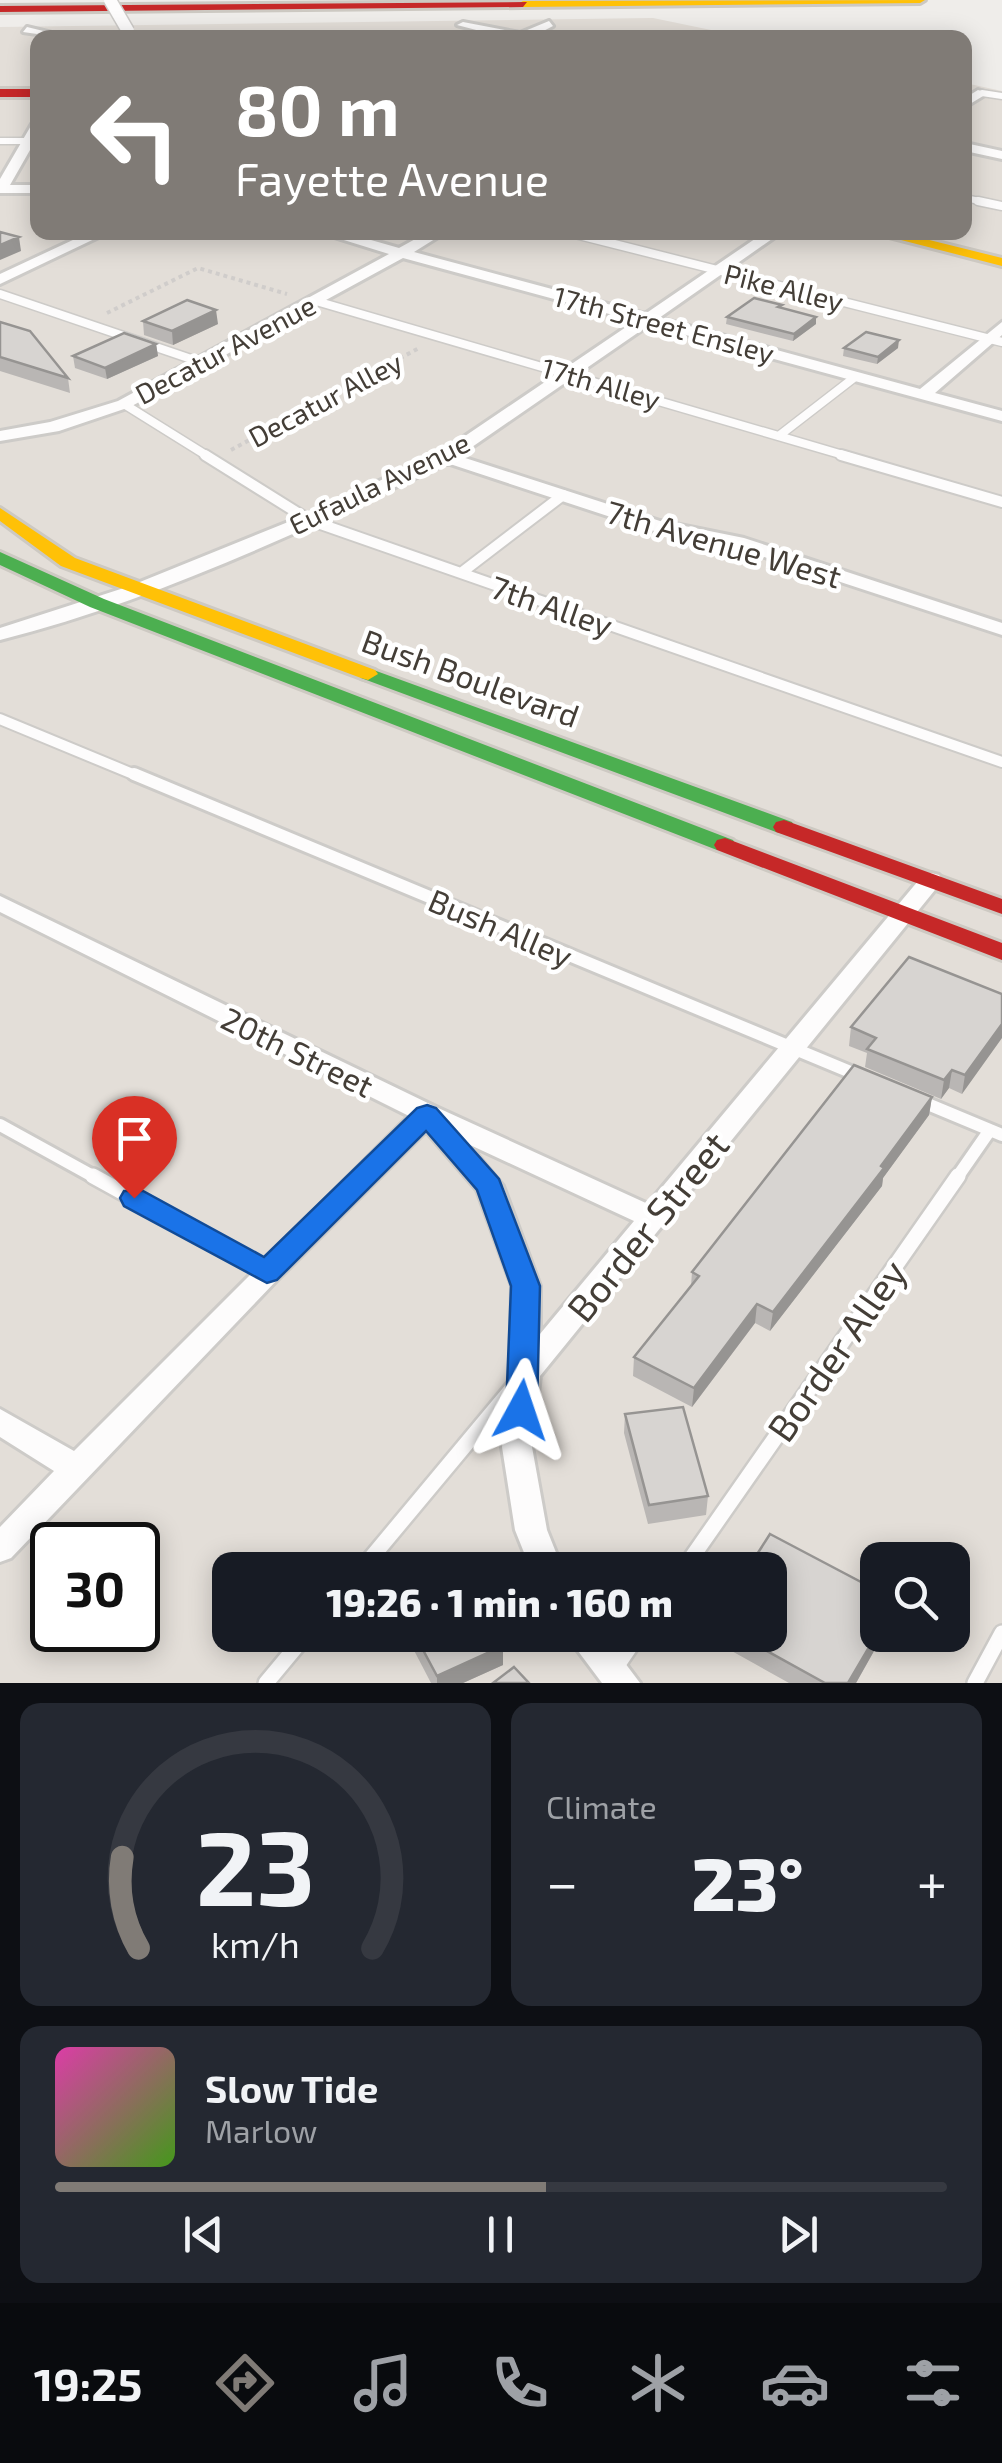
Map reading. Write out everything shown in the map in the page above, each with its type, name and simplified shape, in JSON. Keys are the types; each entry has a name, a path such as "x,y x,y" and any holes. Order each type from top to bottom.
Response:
{"main road":[{"path":"0,9 920,0"},
{"path":"0,92 30,92"},
{"path":"910,240 1002,262"},
{"name":"Bush Boulevard","path":"0,514 68,562 138,590 1002,907"},
{"name":"Bush Boulevard","path":"0,558 96,602 1002,952"}],"street":[{"path":"110,0 128,30"},
{"path":"535,30 548,24"},
{"path":"463,25 487,30"},
{"path":"972,99 982,93"},
{"path":"0,189 30,146"},
{"path":"972,149 1002,155"},
{"path":"0,189 30,189"},
{"path":"0,280 85,240"},
{"name":"17th Street Ensley","path":"354,240 1002,416"},
{"name":"Decatur Avenue","path":"0,436 53,426 124,404 425,240"},
{"name":"Eufaula Avenue","path":"0,634 138,590 309,520 446,457 764,240"},
{"path":"923,395 995,340 1002,327"},
{"name":"7th Avenue West","path":"446,457 656,526 738,542 1002,629"},
{"name":"Border Street","path":"526,1373 931,880"},
{"name":"20th Street","path":"0,904 427,1114 653,1218"},
{"path":"0,1548 267,1272 427,1114 489,1186 526,1286 526,1373 517,1446 530,1530 539,1552"},
{"path":"0,1421 76,1469"},
{"path":"596,1652 617,1678"}],"lane":[{"path":"982,93 1002,96"},
{"path":"0,142 30,142"},
{"path":"972,200 1002,206"},
{"name":"Pike Alley","path":"598,240 995,340"},
{"path":"0,294 203,364"},
{"name":"17th Alley","path":"316,301 1002,502"},
{"path":"780,435 855,377"},
{"name":"7th Alley","path":"124,404 309,520 1002,762"},
{"path":"461,573 564,495"},
{"name":"Bush Alley","path":"0,719 882,1086"},
{"path":"900,1093 996,1132"},
{"path":"0,1125 267,1272"},
{"name":"Border Alley","path":"696,1552 996,1132"},
{"name":"Border Street","path":"375,1552 526,1373"},
{"path":"975,1683 1002,1633"},
{"path":"266,1683 292,1652"},
{"path":"617,1678 630,1652"}],"path":[{"path":"87,324 198,268 316,301"},
{"name":"Decatur Alley","path":"210,461 440,337"}],"shaded area":[{"path":"653,18 711,30 30,30 30,240 972,240 972,85 1002,91 1002,1683 0,1683 0,27"}],"building":[{"path":"0,232 19,237 0,245"},
{"path":"754,298 816,317 794,334 727,317"},
{"path":"187,300 216,310 172,331 143,321"},
{"path":"0,322 30,331 68,378 0,357"},
{"path":"866,332 899,340 878,357 844,348"},
{"path":"124,333 156,344 105,368 73,356"},
{"path":"909,957 1002,994 1002,1024 965,1075 952,1070 944,1080 867,1049 876,1038 851,1027"},
{"path":"854,1065 932,1097 881,1166 884,1168 773,1312 757,1304 694,1388 634,1357 699,1276 692,1272"},
{"path":"683,1407 708,1496 649,1505 625,1414"},
{"path":"770,1534 860,1582 860,1652 866,1652 848,1683 825,1683 769,1652 787,1652 787,1552 758,1552"},
{"path":"424,1652 490,1652 437,1676"},
{"path":"514,1667 529,1683 493,1683"}],"traffic: fast":[{"path":"0,558 97,603 725,845"},
{"path":"368,674 784,827"}],"traffic: slow":[{"path":"523,4 920,0"},
{"path":"910,240 1002,262"},
{"path":"0,513 68,562 368,674"}],"traffic: jam":[{"path":"0,9 523,4"},
{"path":"0,93 30,93"},
{"path":"784,827 1002,907"},
{"path":"725,845 1002,952"}],"route":[{"path":"134,1198 267,1272 427,1114 489,1186 526,1286 526,1373 521,1410"}]}
